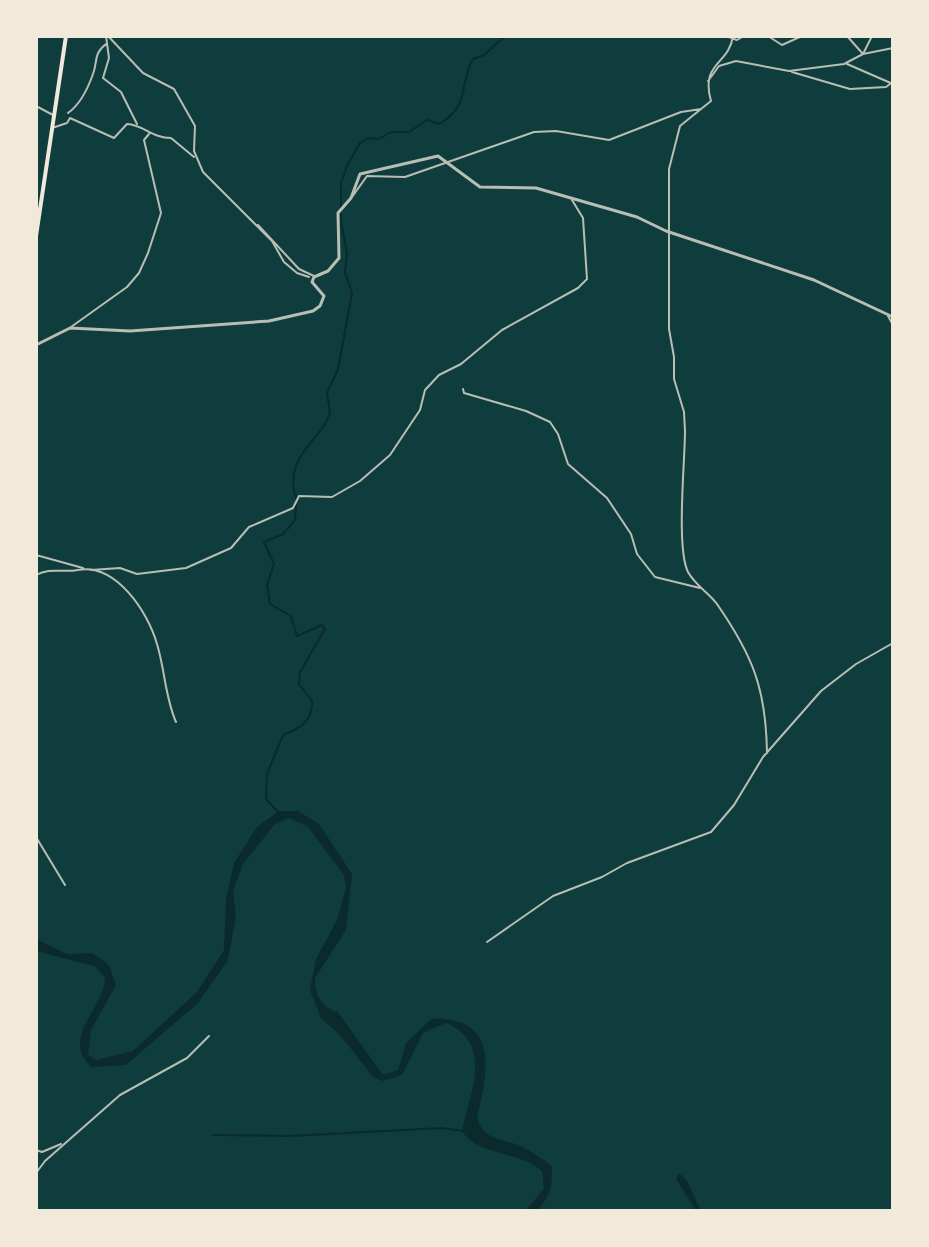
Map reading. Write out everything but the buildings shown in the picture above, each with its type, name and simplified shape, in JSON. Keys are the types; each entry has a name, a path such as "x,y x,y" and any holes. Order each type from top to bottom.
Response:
{"main road":[{"path":"36,236 66,36"}],"street":[{"path":"107,36 109,58 103,78 121,92 138,125 158,138 171,138 195,157 203,172 263,227 299,269 314,277"},
{"path":"107,36 143,73 174,89 181,97 195,126 195,157"},
{"path":"726,36 744,36"},
{"path":"768,36 782,45 802,36"},
{"path":"847,36 863,54"},
{"path":"863,54 872,36"},
{"path":"733,37 707,82 711,101 680,126 672,145 667,231 669,329 674,379 684,412 687,570 712,597 752,658 764,710 767,753"},
{"path":"68,113 80,104 94,73 94,58 107,43"},
{"path":"789,71 844,64 863,54 893,48"},
{"path":"707,82 719,66 736,61 789,71 850,89 891,84"},
{"path":"844,64 891,84"},
{"path":"36,106 54,115"},
{"path":"314,277 328,271 339,258 341,210 367,176 405,177 534,132 556,131 609,140 681,112 701,109"},
{"path":"52,128 67,123 70,118 114,138 127,124 138,125"},
{"path":"36,345 70,328 127,287 139,273 161,213 144,140 149,134"},
{"path":"351,198 360,174 434,156 448,162 480,187 519,186 571,197 637,217 667,231 814,280 890,317 893,325"},
{"path":"91,570 120,568 137,574 186,568 231,548 249,527 293,508 299,496 332,497 364,477 390,455 420,410 425,390 439,375 461,364 502,330 578,288 587,279 583,218 571,197"},
{"path":"70,328 130,331 281,319 320,306 324,296 312,282 314,277"},
{"path":"463,389 467,395 481,396 550,422 558,434 568,464 607,498 631,534 637,554 649,572 655,577 701,588"},
{"path":"36,555 91,570 118,583 141,609 157,644 161,672 176,722"},
{"path":"36,575 47,570 84,568"},
{"path":"487,942 553,896 627,863 705,836 734,805 767,753 833,681 893,643"},
{"path":"36,837 65,885"},
{"path":"36,1173 120,1095 187,1058 209,1036"},
{"path":"36,1150 42,1152 66,1142"}],"water":[{"path":"279,811 298,811 319,824 352,874 346,930 315,978 320,1000 338,1012 383,1075 398,1070 406,1043 430,1020 446,1019 469,1027 484,1048 486,1061 477,1118 480,1125 489,1135 522,1146 552,1167 550,1191 537,1211 525,1211 544,1189 542,1171 522,1160 478,1145 462,1131 475,1071 470,1043 461,1032 446,1023 423,1033 402,1075 383,1081 373,1077 340,1035 321,1018 310,990 316,959 337,920 346,888 344,875 308,827 289,818 274,825 243,864 233,891 236,915 228,960 198,1003 126,1065 92,1067 83,1056 81,1034 99,1000 105,977 94,966 36,951 36,939 67,954 92,953 109,965 116,985 91,1030 88,1055 96,1060 133,1051 197,992 224,950 226,900 234,863 257,827"},
{"path":"679,1173 687,1181 701,1211 696,1211 676,1179"}],"waterway":[{"path":"296,498 294,471 330,412 327,393 338,369 352,293 345,272 347,254 341,221 341,183 347,166 360,143 368,138 379,139 391,132 409,132 427,120 439,124 449,117 460,102 473,59 484,55 505,36"},
{"path":"279,813 266,799 267,774 283,735 299,727 310,714 312,701 299,684 300,672 325,629 322,625 297,636 291,616 270,604 267,585 274,564 264,542 283,534 295,520 296,505"},
{"path":"213,1135 290,1136 442,1128 463,1131"}]}
